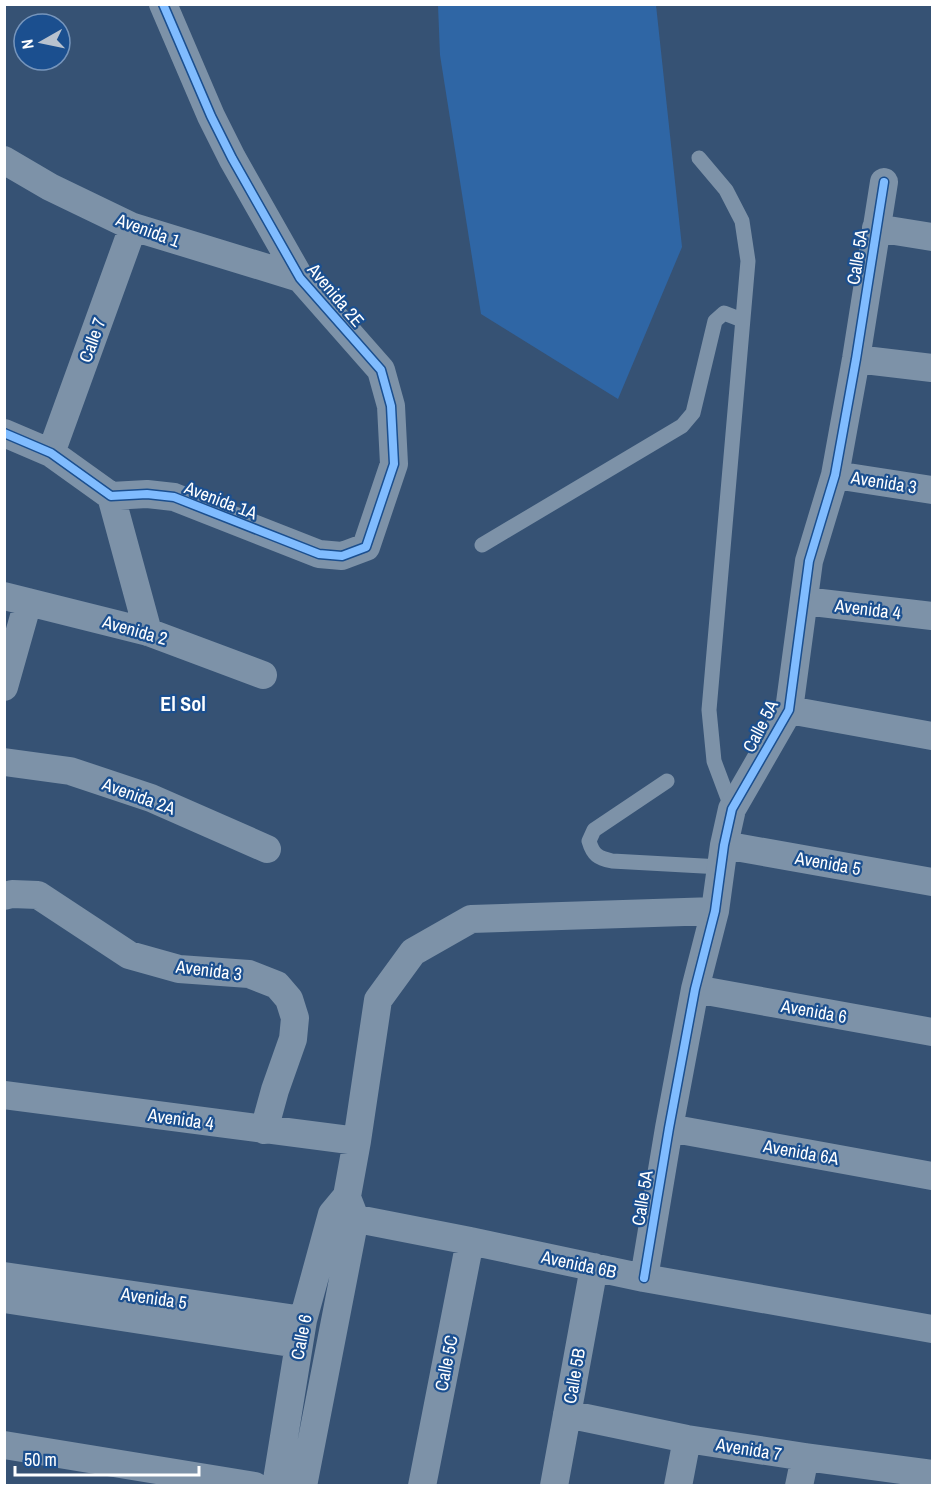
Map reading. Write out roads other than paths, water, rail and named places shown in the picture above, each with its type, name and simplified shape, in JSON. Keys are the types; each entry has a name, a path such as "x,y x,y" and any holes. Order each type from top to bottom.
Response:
{"street":[{"name":"Avenida 2E","path":"163,4 216,127 300,278 381,370 391,406 394,464 366,547"},
{"name":"Avenida 1","path":"4,160 50,187 133,227 300,278"},
{"name":"Calle 5A","path":"645,1278 669,1128 695,989 715,911 732,809 789,710 809,561 835,475 884,183"},
{"name":"Calle 7","path":"51,453 133,227"},
{"path":"876,228 933,237"},
{"path":"856,359 933,368"},
{"path":"4,433 51,453 111,496 148,632"},
{"name":"Avenida 3","path":"835,475 933,490"},
{"name":"Avenida 1A","path":"111,496 147,494 174,497 319,554 342,556 366,547"},
{"path":"4,687 16,599"},
{"name":"Avenida 2","path":"16,599 148,632 263,675"},
{"name":"Avenida 4","path":"804,601 933,616"},
{"path":"789,710 933,736"},
{"name":"Avenida 2A","path":"4,762 70,771 151,798 267,849"},
{"name":"Avenida 5","path":"723,856 933,882"},
{"name":"Avenida 3","path":"4,896 38,895 129,956 179,969 249,974 277,985 290,999 295,1018 293,1039 264,1130"},
{"name":"Calle 6","path":"303,1485 378,1000 413,952 471,920 715,911"},
{"name":"Avenida 6","path":"695,989 933,1032"},
{"name":"Avenida 4","path":"4,1095 357,1141"},
{"name":"Avenida 6A","path":"669,1128 933,1176"},
{"name":"Calle 6","path":"276,1485 301,1332 345,1209"},
{"name":"Avenida 6B","path":"345,1209 470,1240 645,1278 933,1329"},
{"name":"Calle 5C","path":"422,1485 470,1240"},
{"name":"Calle 5B","path":"554,1485 594,1267"},
{"name":"Avenida 5","path":"4,1276 301,1332"},
{"name":"Avenida 5","path":"4,1299 301,1332"},
{"name":"Avenida 7","path":"567,1414 687,1439 805,1458 933,1474"},
{"path":"678,1485 687,1439"},
{"path":"4,1445 255,1485"},
{"path":"800,1485 805,1458"}],"lane":[{"path":"699,158 726,190 742,221 748,261 709,710 714,761 732,809"},
{"path":"482,545 682,426 693,413 715,321 724,313 742,320"},
{"path":"667,781 594,830 589,841 592,853 600,859 612,861 723,856"}],"district":[{"name":"El Sol","path":"183,703"}]}
